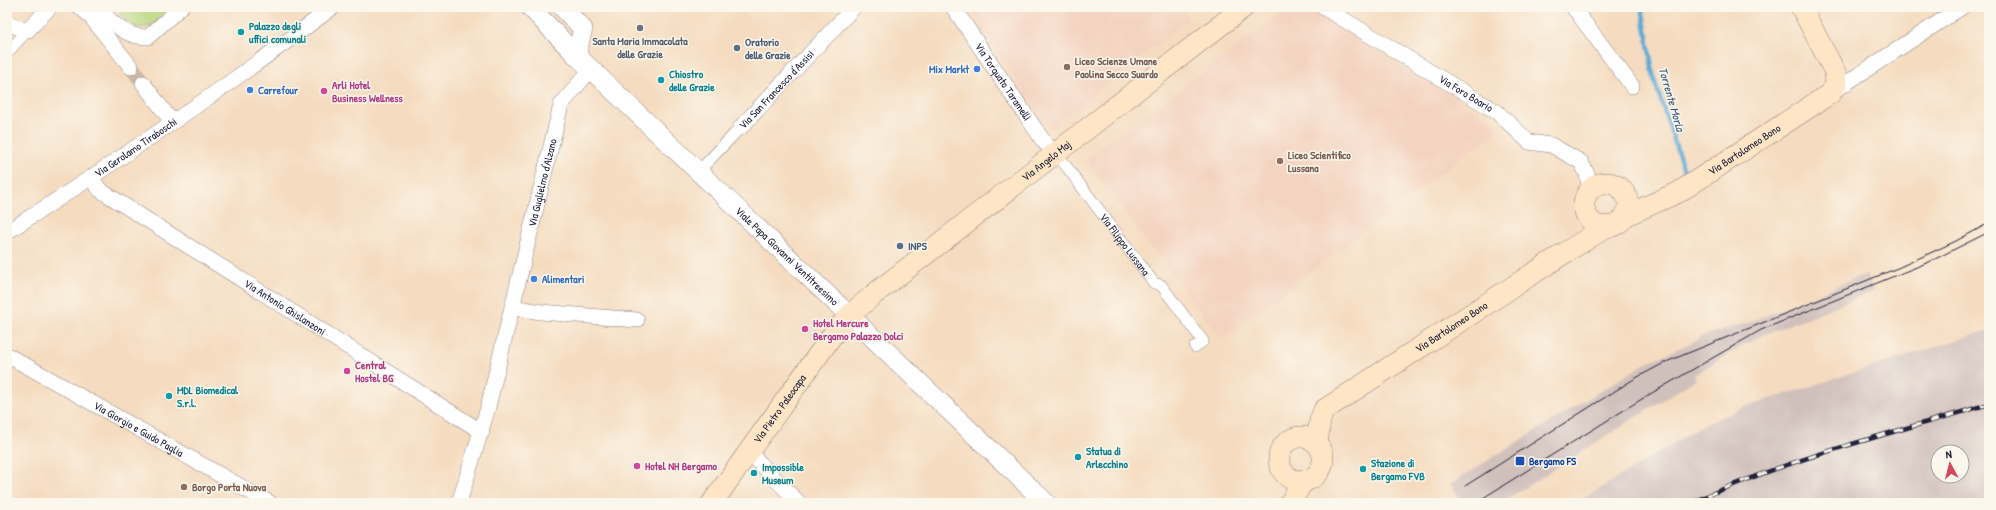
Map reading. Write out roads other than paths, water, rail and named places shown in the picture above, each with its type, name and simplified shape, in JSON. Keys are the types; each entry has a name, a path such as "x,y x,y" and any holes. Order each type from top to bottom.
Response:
{"main road":[{"name":"Via Angelo Maj","path":"849,316 873,295 1244,7"},
{"path":"1801,7 1835,72 1836,84 1831,93"},
{"name":"Via Bartolomeo Bono","path":"1317,444 1320,420 1324,410 1566,252 1616,221 1679,192 1831,93"},
{"path":"1590,190 1603,183 1619,187 1627,199 1628,206 1616,221"},
{"name":"Via Foro Boario","path":"1590,190 1584,203 1587,215 1598,225 1616,221"},
{"name":"Via Pietro Paleocapa","path":"712,503 831,336 849,316"},
{"path":"1290,503 1304,480 1317,473 1322,464 1322,452 1317,444 1306,438 1295,438 1288,442 1281,451 1279,460 1283,471 1294,479 1304,480"}],"street":[{"path":"7,53 50,7"},
{"path":"80,7 90,16 131,67"},
{"path":"92,7 100,10 129,34 136,37 148,37 181,7"},
{"name":"Via Gerolamo Tiraboschi","path":"7,232 91,178 262,59 333,7"},
{"name":"Viale Papa Giovanni Ventitreesimo","path":"530,7 576,55 1046,503"},
{"path":"562,7 582,29 576,55"},
{"name":"Via San Francesco d'Assisi","path":"698,171 854,7"},
{"name":"Via Torquato Taramelli","path":"953,7 1044,142 1056,154"},
{"name":"Via Foro Boario","path":"1324,7 1497,112 1529,142 1551,145 1581,162 1587,174 1590,190"},
{"path":"1573,7 1632,86"},
{"name":"Via Bartolomeo Bono","path":"1831,93 1962,7"},
{"path":"7,23 27,31"},
{"path":"120,54 119,45 129,34"},
{"name":"Via Guglielmo d'Alzano","path":"458,503 482,432 561,105 591,69"},
{"path":"1835,72 1848,75 1860,74"},
{"path":"143,83 172,122"},
{"name":"Via Filippo Lussana","path":"1056,154 1154,283 1161,285 1204,341 1195,347"},
{"name":"Via Antonio Ghislanzoni","path":"91,178 100,190 464,419 482,432"},
{"path":"512,307 541,312 636,320"},
{"name":"Via Giorgio e Guido Paglia","path":"7,355 270,503"},
{"path":"748,451 799,503"}],"waterway":[{"name":"Torrente Morla","path":"1642,7 1654,79 1684,171"}],"tunnel":[{"path":"131,67 143,83"}],"tram line":[{"path":"1465,486 1634,379 1666,362 1900,267 1956,241 1989,223"},
{"path":"1475,503 1645,397 1761,330 1929,262 1989,232"}],"railway":[{"path":"1691,503 1727,487 1801,460 1989,404"}],"place":[{"name":"Santa Maria Immacolata delle Grazie","path":"640,28"},
{"name":"Palazzo degli uffici comunali","path":"241,32"},
{"name":"Oratorio delle Grazie","path":"737,48"},
{"name":"Liceo Scienze Umane Paolina Secco Suardo","path":"1067,67"},
{"name":"Mix Markt","path":"977,69"},
{"name":"Chiostro delle Grazie","path":"661,80"},
{"name":"Carrefour","path":"250,90"},
{"name":"Arli Hotel Business Wellness","path":"324,91"},
{"name":"Liceo Scientifico Lussana","path":"1280,161"},
{"name":"INPS","path":"900,246"},
{"name":"Alimentari","path":"534,279"},
{"name":"Hotel Mercure Bergamo Palazzo Dolci","path":"805,329"},
{"name":"Central Hostel BG","path":"347,371"},
{"name":"MDL Biomedical S.r.l.","path":"169,396"},
{"name":"Statua di Arlecchino","path":"1078,457"},
{"name":"Bergamo FS","path":"1520,461"},
{"name":"Hotel NH Bergamo","path":"637,466"},
{"name":"Stazione di Bergamo FVB","path":"1363,469"},
{"name":"Impossible Museum","path":"754,473"},
{"name":"Borgo Porta Nuova","path":"184,487"}]}
